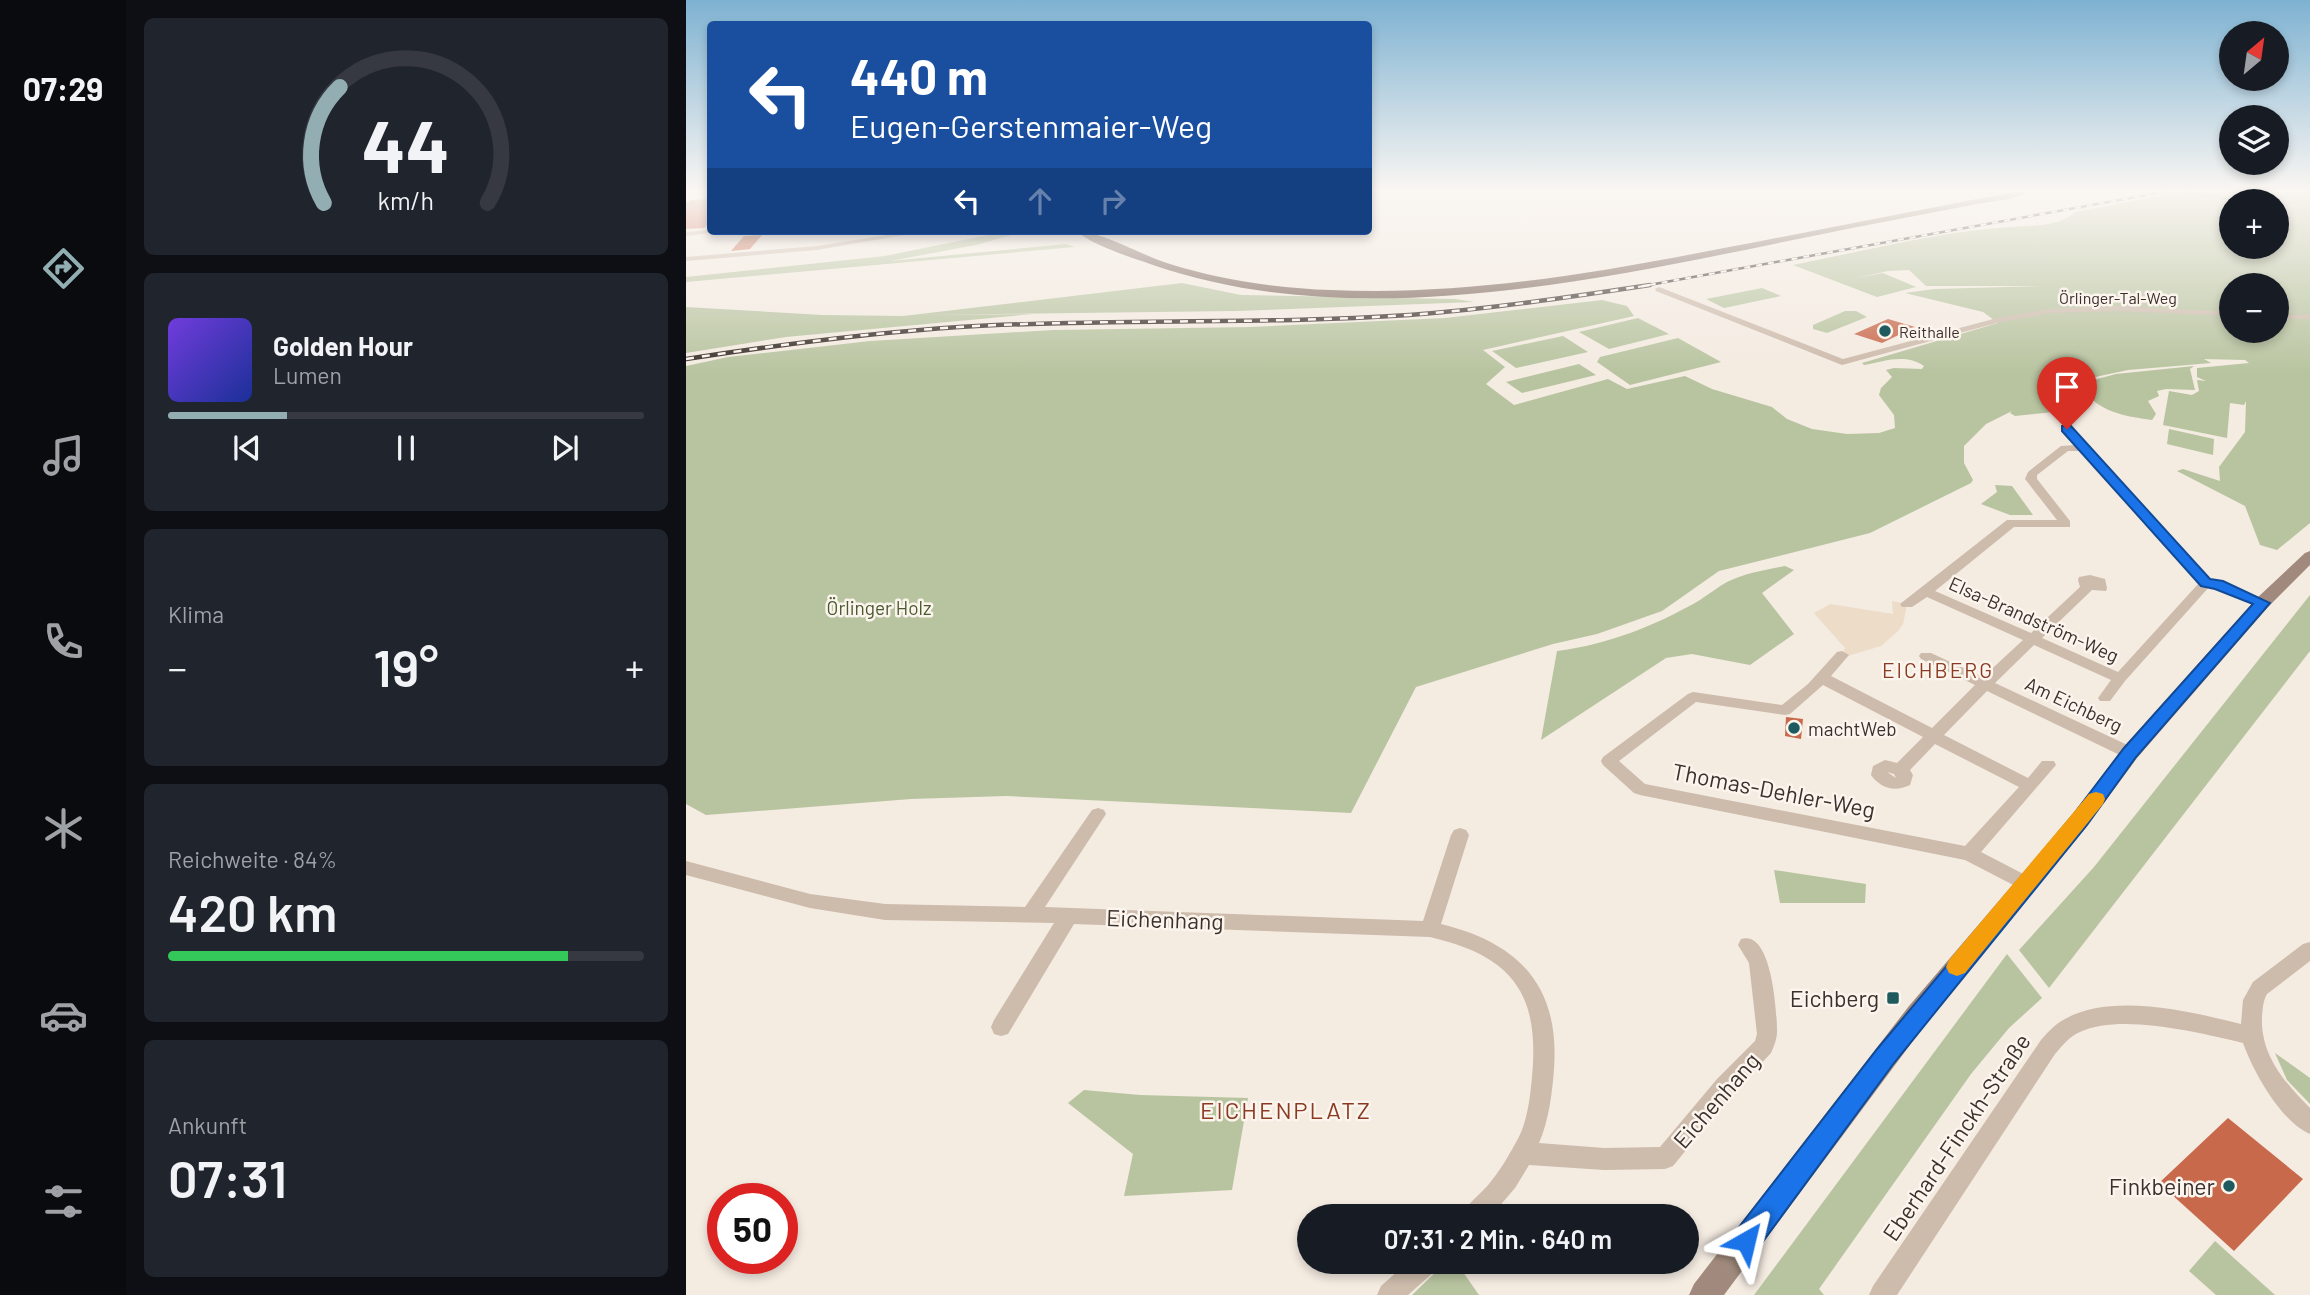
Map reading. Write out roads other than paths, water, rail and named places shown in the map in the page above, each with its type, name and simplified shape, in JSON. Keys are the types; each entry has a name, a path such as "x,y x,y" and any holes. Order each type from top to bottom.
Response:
{"main road":[{"path":"1127,252 1193,274 1255,285 1319,291 1442,293 1526,286 1608,274 1718,252"},
{"path":"1705,1295 1846,1107 2080,820 2130,752 2263,603 2307,563"}],"street":[{"path":"686,259 764,252"},
{"name":"Örlinger-Tal-Weg","path":"1659,289 1842,362 1966,327 2049,311 2133,308 2219,313"},
{"path":"2289,316 2310,317"},
{"path":"2067,429 2206,583 2218,584 2263,603"},
{"name":"Elsa-Brandström-Weg","path":"2083,448 2065,449 2032,474 2031,479 2066,524 2011,523 1926,592 2120,678"},
{"path":"2105,698 2206,583"},
{"path":"1900,770 1985,684 2088,587"},
{"path":"1907,604 1926,592"},
{"path":"1842,654 1822,678 2030,786"},
{"name":"Am Eichberg","path":"1926,656 2130,752"},
{"name":"Thomas-Dehler-Weg","path":"1822,678 1786,710 1693,696 1609,761 1640,789 1969,853 2027,884"},
{"path":"1969,853 2048,765"},
{"path":"1030,914 1098,814"},
{"path":"1430,929 1460,835"},
{"name":"Eichenhang","path":"686,869 778,894 855,908 928,914 1069,915 1430,929 1471,940 1492,951 1511,966 1533,992 1542,1021 1545,1066 1531,1136 1487,1204"},
{"path":"1001,1027 1069,915"},
{"name":"Eichenhang","path":"1522,1153 1604,1159 1665,1158 1724,1086 1764,1046 1768,1034 1759,961 1748,945"},
{"path":"2310,950 2260,988 2253,1000 2251,1035 2257,1054 2272,1079 2310,1123"},
{"name":"Eberhard-Finckh-Straße","path":"1882,1295 2048,1047 2064,1030 2087,1021 2147,1017 2195,1023 2251,1035"},
{"path":"1390,1295 1413,1274"}],"railway":[{"path":"1645,286 1829,252"},
{"path":"1645,286 1650,285"},
{"path":"686,359 822,340 959,327 1409,315 1500,306 1645,286"},
{"path":"1638,287 1645,286"}],"place":[{"name":"Reithalle","path":"1885,331"},
{"name":"machtWeb","path":"1794,728"},
{"name":"Eichberg","path":"1893,998"},
{"name":"Finkbeiner","path":"2229,1186"}],"district":[{"name":"EICHBERG","path":"1938,669"},
{"name":"EICHENPLATZ","path":"1286,1109"}],"park label":[{"name":"Örlinger Holz","path":"879,607"}]}
